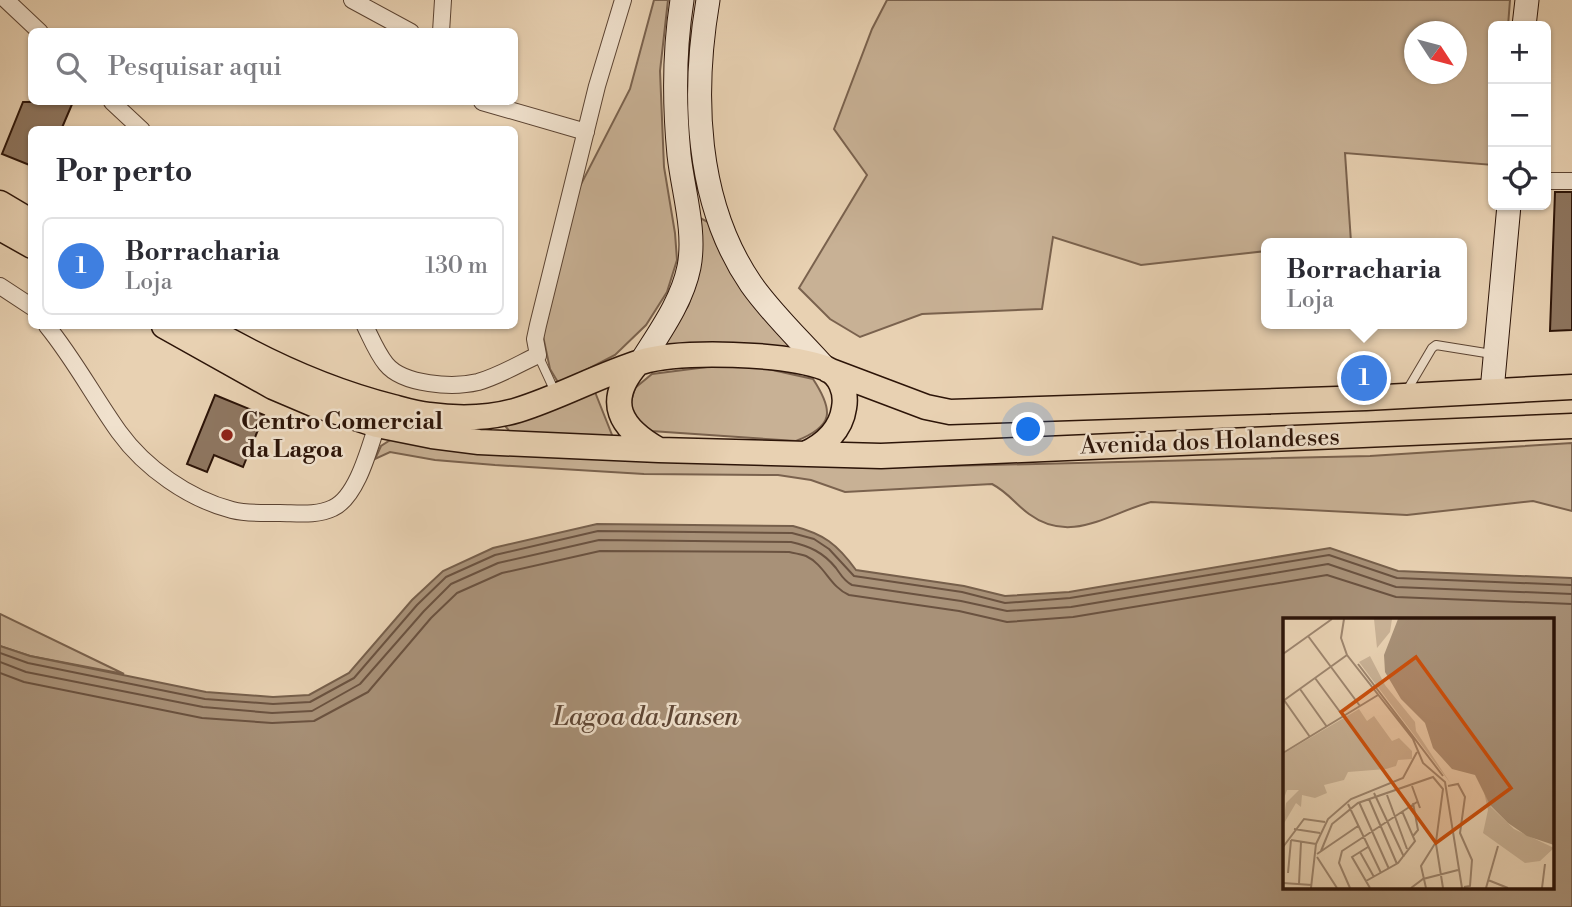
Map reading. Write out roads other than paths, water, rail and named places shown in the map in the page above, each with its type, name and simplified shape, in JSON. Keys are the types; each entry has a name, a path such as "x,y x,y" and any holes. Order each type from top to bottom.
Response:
{"main road":[{"path":"659,450 632,432 620,411 621,386 639,363 672,310 690,264 690,237 676,108 677,47 682,0"},
{"path":"708,0 702,47 699,110 714,203 732,250 752,284 843,388 845,404 835,430 828,439 805,454"},
{"path":"1525,21 1527,0"},
{"path":"0,203 28,220"},
{"path":"1153,443 1186,430 1474,418 1487,410 1491,403 1508,210"},
{"path":"0,228 28,245"},
{"name":"Avenida dos Holandeses","path":"169,329 273,387 313,404 377,425 479,442 881,456 1572,426"},
{"name":"Avenida dos Holandeses","path":"209,329 266,360 329,388 426,415 471,418 518,410 639,363 708,354 770,358 827,369 917,403 950,412 1366,398 1572,387"}],"street":[{"path":"352,0 404,28"},
{"path":"441,28 443,0"},
{"path":"367,329 387,365 405,378 415,381 466,384 480,381 538,355 538,325 586,132 623,0"},
{"path":"5,1 35,28"},
{"path":"115,105 138,126"},
{"path":"492,105 586,132"},
{"path":"1551,181 1572,181"},
{"path":"0,286 28,304"},
{"path":"49,329 82,373 120,433 141,457 190,493 229,509 268,513 320,512 333,508 346,498 360,474 377,425"}],"lane":[{"path":"1404,394 1436,345 1495,354"},
{"path":"538,355 556,395"}],"water":[{"name":"Lagoa da Jansen","path":"597,524 793,526 829,541 856,570 964,586 1005,596 1069,592 1330,548 1398,571 1572,578 1572,907 0,907 0,646 30,656 206,692 273,697 309,695 349,673 412,600 443,571 493,548"}],"place":[{"name":"Borracharia","path":"1364,378"},
{"name":"Centro Comercial da Lagoa","path":"227,435"}]}
